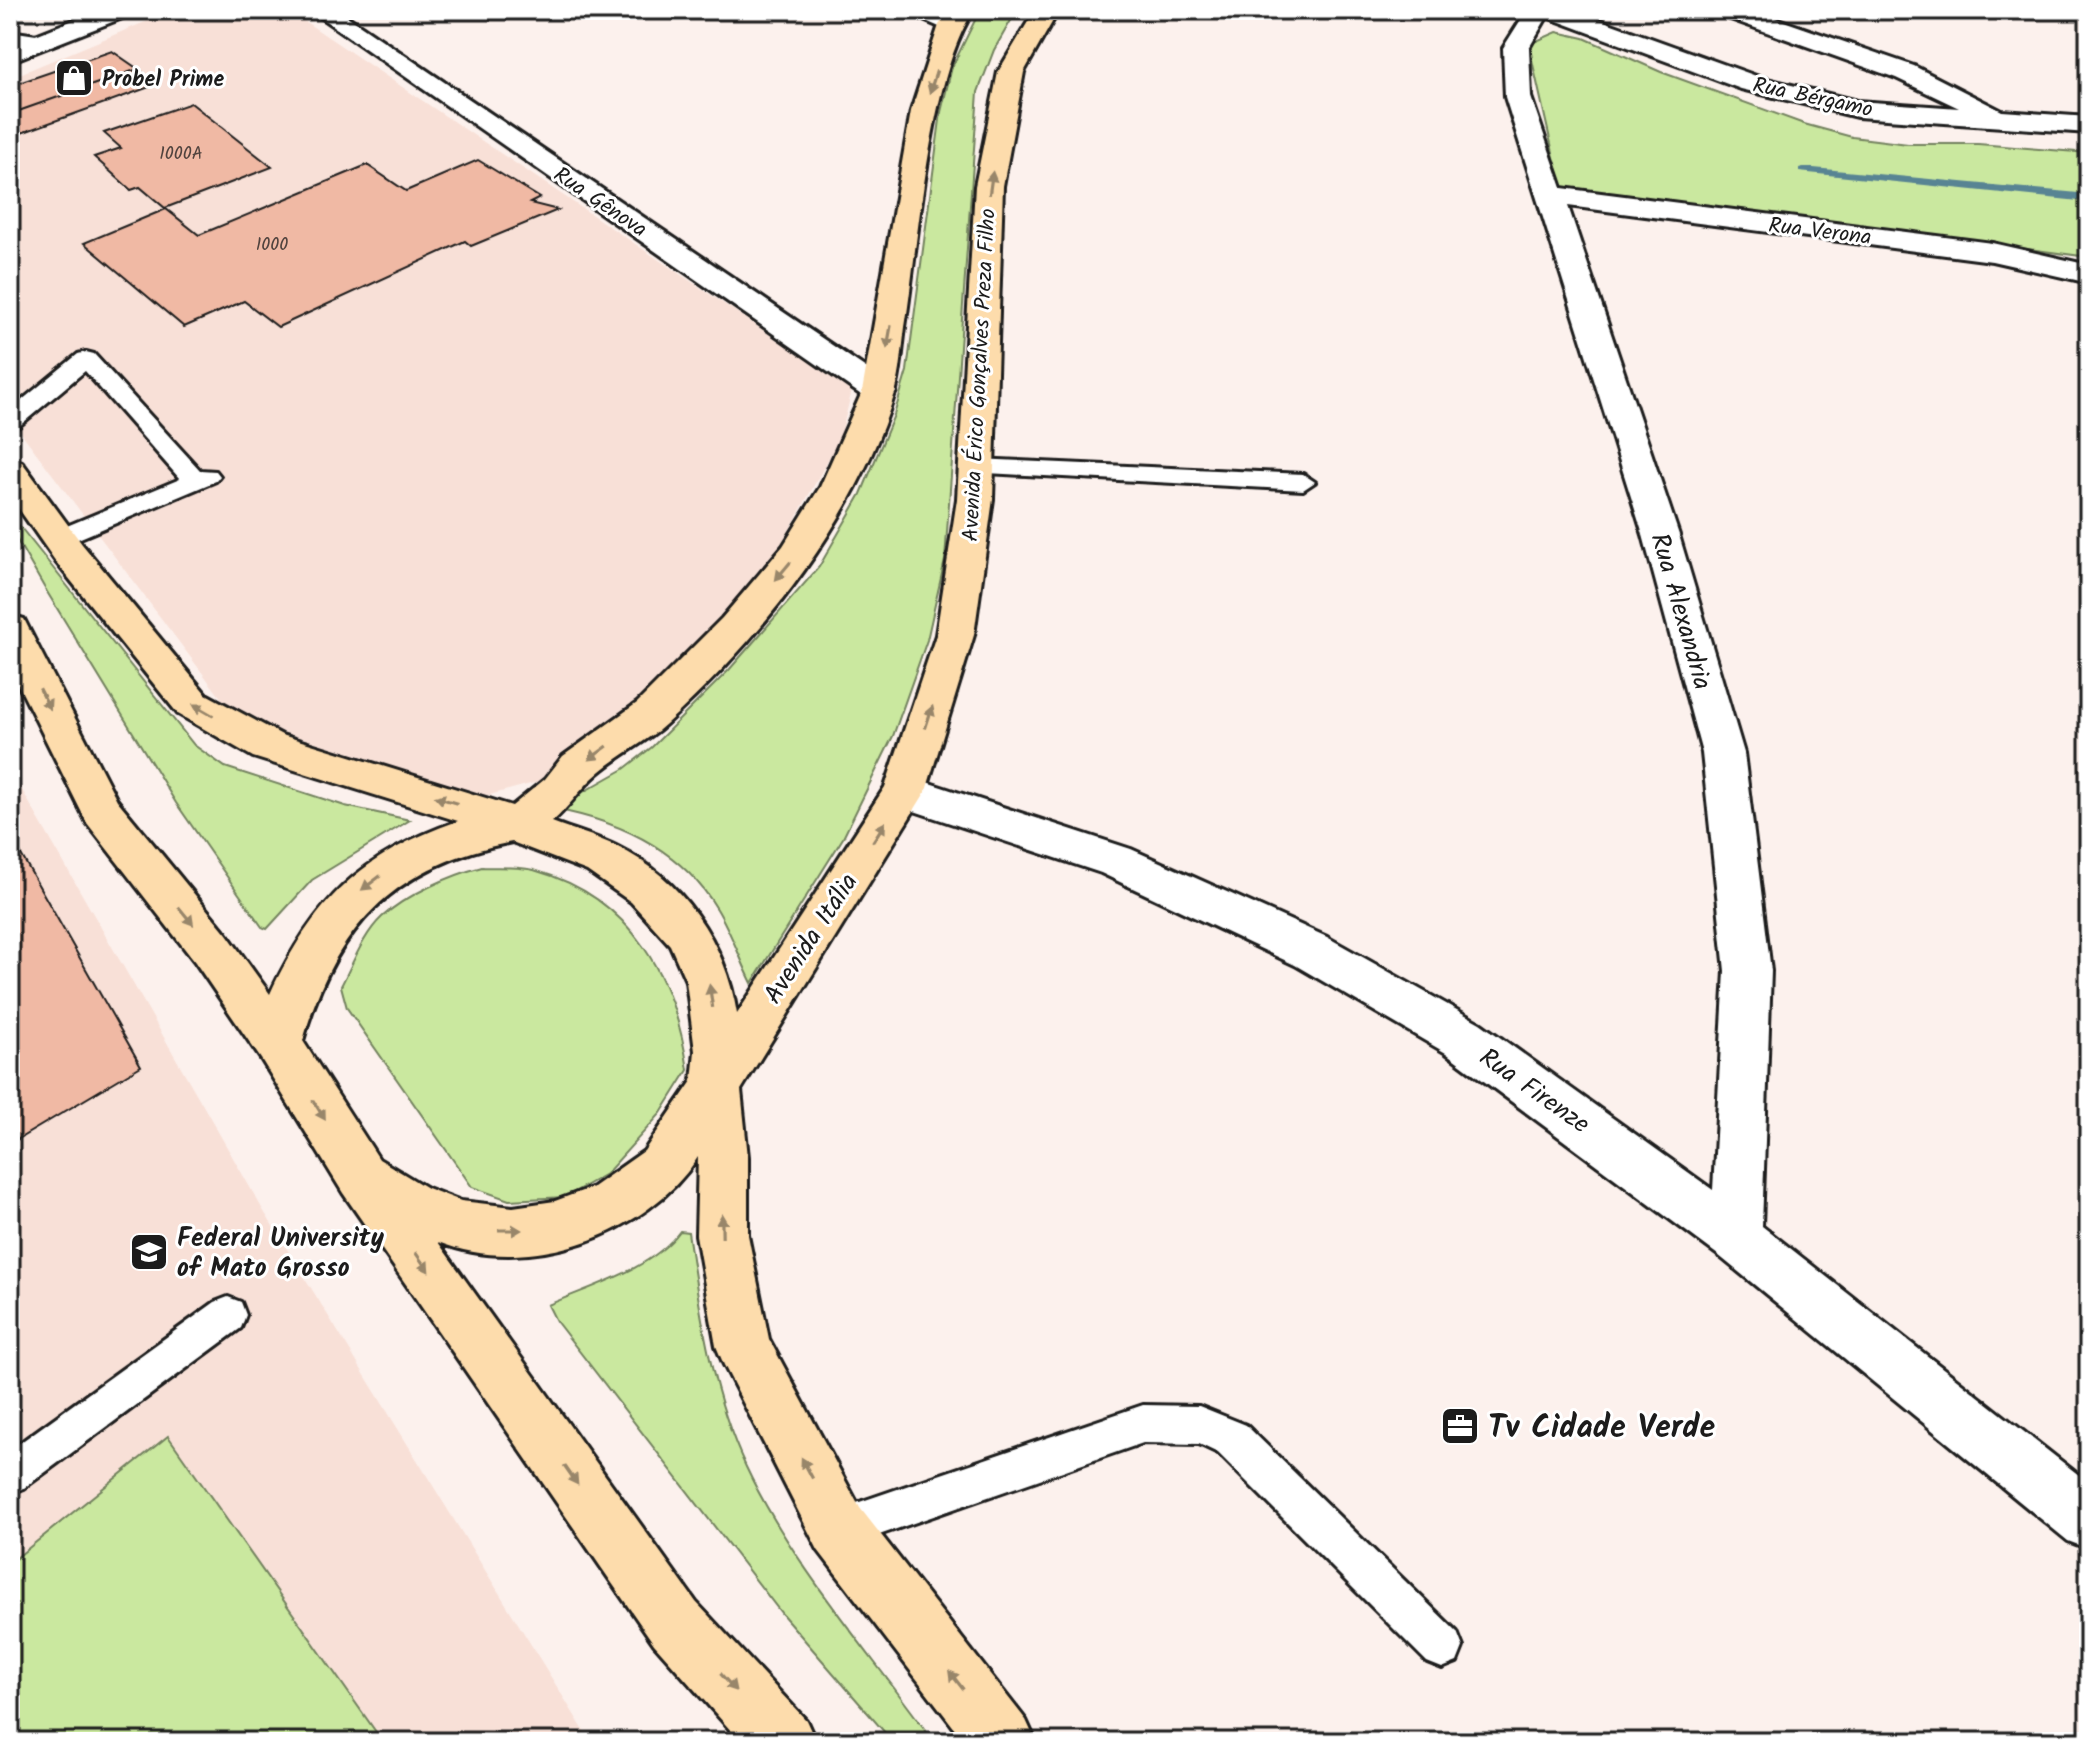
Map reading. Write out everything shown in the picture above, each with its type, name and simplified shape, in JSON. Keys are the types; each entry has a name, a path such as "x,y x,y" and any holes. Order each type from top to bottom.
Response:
{"main road":[{"name":"Avenida Érico Gonçalves Preza Filho","path":"905,791 955,635 977,467 989,186 1011,72 1047,10"},
{"path":"278,1044 285,1013 298,982 317,945 346,903 373,880 448,840 489,828 520,824 560,791 578,767 651,714 736,628 796,555 838,487 879,392 924,111 945,15"},
{"path":"10,470 59,539 192,704 268,746 520,824 602,859 647,889 687,933 709,981 719,1051 716,1086 723,1157 722,1235 743,1346 839,1529 1004,1742"},
{"path":"10,629 102,811 211,948 278,1044 361,1176 675,1623 784,1742"},
{"name":"Avenida Itália","path":"361,1176 409,1205 460,1226 513,1232 555,1226 610,1205 662,1168 905,791"}],"street":[{"path":"10,54 121,10"},
{"name":"Rua Gênova","path":"322,10 879,392"},
{"name":"Rua Alexandria","path":"1539,10 1516,48 1518,85 1550,195 1661,535 1723,753 1748,971 1736,1237"},
{"name":"Rua Bérgamo","path":"1550,10 1750,83 1857,109 2089,125"},
{"path":"1728,10 1905,72 1949,90 2005,121"},
{"name":"Rua Verona","path":"1550,195 1992,252 2086,276"},
{"name":"Rua Firenze","path":"905,791 1116,861 1311,951 1463,1038 1736,1237 2089,1520"}],"lane":[{"path":"10,36 43,41"},
{"path":"10,422 86,359 202,478 59,539"},
{"path":"977,467 1303,482"},
{"path":"10,1474 228,1315"},
{"path":"839,1529 1143,1424 1199,1425 1232,1439 1442,1647"}],"shaded area":[{"path":"174,10 288,10 852,390 840,438 778,551 671,674 541,781 486,796 312,746 228,707 10,418 10,78"},
{"name":"Federal University of Mato Grosso","path":"10,769 263,1210 591,1742 10,1742"}],"green space":[{"path":"980,10 1017,10 994,50 978,92 945,560 927,640 893,736 843,838 752,983 717,909 686,870 667,854 625,830 553,809 624,769 652,747 729,670 819,567 861,494 894,415 907,371 941,112 952,67"},
{"path":"1557,32 1584,38 1661,72 1804,124 1852,137 1908,144 1978,144 2089,153 2089,257 1561,188 1530,51 1534,42"},
{"path":"10,514 194,745 225,767 345,806 410,820 312,880 267,929 262,927 176,803 44,587 10,528"},
{"path":"482,867 537,871 570,884 599,901 623,922 643,946 660,974 682,1036 688,1070 661,1113 606,1174 565,1197 509,1200 472,1187 347,1008 341,986 364,941 382,917 429,887"},
{"path":"680,1231 688,1232 715,1381 746,1467 764,1503 809,1573 934,1742 893,1742 782,1614 556,1321 548,1305 637,1267 668,1245"},
{"path":"168,1436 383,1742 10,1742 10,1563"}],"building":[{"name":"Probel Prime","path":"112,51 138,69 10,114 10,86"},
{"path":"138,69 158,84 10,137 10,114"},
{"path":"191,103 272,167 165,208 140,187 131,190 94,157 121,148 104,133"},
{"path":"478,160 540,198 530,203 558,210 471,246 465,241 278,327 244,301 184,327 84,243 166,209 199,235 367,165 406,191"},
{"path":"10,835 141,1066 10,1144"}],"waterway":[{"path":"1803,170 2089,198"}],"place":[{"name":"Probel Prime","path":"74,78"},
{"name":"Federal University of Mato Grosso","path":"149,1252"},
{"name":"Tv Cidade Verde","path":"1460,1426"}]}
